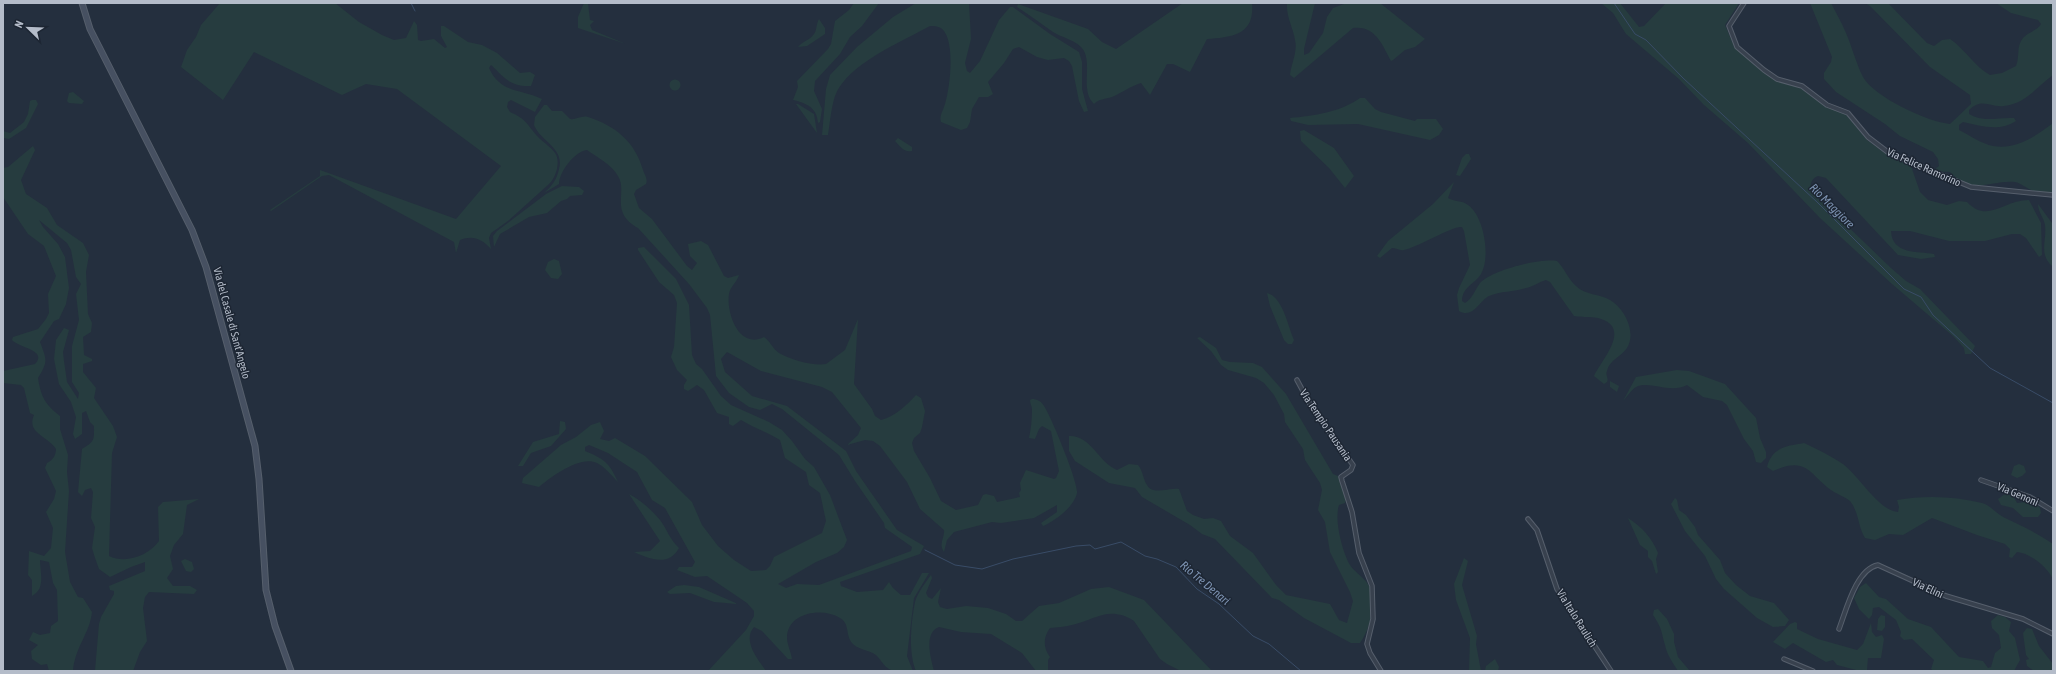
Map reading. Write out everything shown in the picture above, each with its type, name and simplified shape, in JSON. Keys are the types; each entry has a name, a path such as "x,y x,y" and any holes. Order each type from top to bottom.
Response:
{"main road":[{"name":"Via del Casale di Sant'Angelo","path":"82,3 90,29 190,226 206,267 254,442 259,479 267,594 291,671"}],"street":[{"name":"Via Felice Ramorino","path":"1744,3 1730,23 1729,28 1733,40 1740,51 1774,77 1802,86 1827,105 1848,113 1868,137 1887,152 1971,187 2053,195"},
{"name":"Via Tempio Pausania","path":"1297,380 1311,406 1353,465 1351,470 1341,477 1350,506 1359,553 1372,586 1373,619 1367,644 1370,653 1381,671"},
{"name":"Via Genoni","path":"1981,480 2030,497 2053,511"},
{"name":"Via Italo Raulich","path":"1528,519 1537,530 1558,589 1611,671"},
{"name":"Via Elini","path":"1839,629 1860,578 1868,570 1878,565 1949,597 2023,619 2053,634"},
{"path":"1784,659 1813,671"}],"green space":[{"path":"220,3 335,3 359,22 394,40 406,38 414,21 417,25 418,40 434,39 445,48 447,47 441,36 441,26 444,26 468,42 482,45 497,53 520,73 530,72 535,75 531,86 524,86 508,81 491,65 489,68 499,82 505,86 542,99 535,112 511,100 508,102 507,107 510,112 524,120 557,156 558,165 554,178 508,221 491,233 489,238 491,249 481,240 469,238 460,240 456,253 454,242 329,175 322,176 271,211 270,210 320,176 320,170 456,219 501,166 397,89 366,84 342,95 254,52 223,100 181,67 187,50 196,37 201,25"},
{"path":"584,3 588,3 590,20 594,21 590,25 592,30 626,44 578,28 578,17"},
{"path":"854,3 879,3 862,26 850,37 840,54 815,81 814,91 822,109 820,122 818,123 816,114 810,107 793,100 798,87 797,81 828,49 831,44 835,21 849,10"},
{"path":"916,3 969,3 971,39 965,63 967,71 970,73 980,61 999,20 1010,7 1013,7 1050,34 1079,52 1082,62 1082,89 1088,111 1084,112 1079,101 1072,66 1069,61 1064,58 1048,60 1037,57 1019,47 1013,49 1004,63 988,82 993,94 988,97 979,97 972,109 970,122 967,128 961,130 941,122 950,77 950,46 944,31 941,28 930,26 876,55 863,64 841,84 835,96 828,135 822,135 826,89 830,75 857,47 893,17"},
{"path":"1183,3 1252,3 1252,14 1250,22 1246,28 1240,32 1225,37 1207,39 1190,72 1173,64 1167,64 1150,95 1141,83 1112,97 1100,100 1094,104 1090,99 1088,92 1086,57 1081,47 1078,44 1053,32 1017,7 1018,4 1088,29 1102,42 1116,49"},
{"path":"1287,3 1315,3 1304,49 1304,55 1309,53 1323,33 1327,17 1333,8 1347,3 1380,3 1425,39 1415,47 1405,50 1391,61 1377,37 1367,30 1353,28 1294,78 1290,75 1296,44"},
{"path":"1601,3 1620,3 1639,27 1644,26 1666,3 1739,3 1725,25 1734,46 1758,68 1773,78 1802,89 1828,108 1845,113 1867,140 1882,151 1911,166 1920,192 1928,200 1947,205 1959,201 1967,202 1982,211 1989,211 2011,203 2029,200 2041,223 2042,255 2039,257 2026,238 2020,234 2012,234 1985,241 1949,241 1910,231 1891,231 1892,239 1901,248 1914,252 1934,254 1935,257 1921,259 1898,255 1826,178 1818,176 1811,182 1812,192 1891,268 1906,281 1920,289 1975,346 1971,354 1965,354 1964,348 1953,336 1892,284 1820,218 1748,143 1704,105 1679,79 1626,34 1613,13"},
{"path":"1810,3 1831,3 1844,29 1863,77 1869,85 1890,100 1916,114 1950,124 1971,104 1970,95 1930,67 1870,6 1865,3 1888,3 1927,43 1934,46 1942,40 1950,39 1990,75 2002,73 2016,66 2021,41 2025,36 2041,24 2038,20 2011,13 1996,3 2053,3 2053,75 2019,102 2004,106 1978,104 1969,110 1969,114 1975,117 1986,119 2014,118 2016,121 1997,127 1963,122 1959,125 1959,130 1984,143 2001,147 2018,144 2025,141 2040,133 2053,123 2053,193 2033,191 2015,182 1973,185 1958,179 1950,172 1937,170 1935,169 1939,166 1938,159 1933,152 1900,136 1885,124 1836,92 1824,79 1824,73 1831,62 1832,57"},
{"path":"819,19 825,28 825,34 807,46 798,47 811,38 814,34"},
{"path":"673,80 677,80 679,81 679,89 673,90 670,87 670,83"},
{"path":"73,92 84,101 82,104 69,103 67,101 69,93"},
{"path":"1360,98 1365,98 1375,109 1381,112 1415,121 1417,119 1436,119 1443,129 1439,135 1430,140 1358,124 1308,125 1291,121 1290,118 1336,110"},
{"path":"36,100 38,104 26,128 9,139 4,138 3,131 10,133 24,122 28,114 30,101"},
{"path":"796,104 814,114 817,133"},
{"path":"544,105 547,105 552,111 562,111 570,119 586,117 598,121 616,130 623,136 635,151 647,182 636,190 634,194 639,208 652,219 687,266 692,270 697,263 690,256 688,244 701,241 708,245 724,276 728,278 739,275 730,291 729,302 732,319 736,328 741,334 755,340 764,337 779,353 790,358 802,362 826,364 845,350 858,319 854,384 872,409 875,416 881,420 904,407 916,395 921,398 925,411 922,427 920,433 914,438 912,443 914,451 930,478 941,501 956,510 978,505 983,495 986,494 994,496 997,502 1020,497 1020,483 1026,470 1054,479 1056,478 1059,471 1051,431 1042,426 1039,429 1035,439 1029,438 1032,413 1030,400 1037,400 1042,403 1048,412 1074,477 1077,493 1072,503 1053,521 1043,526 1041,523 1057,512 1057,505 1034,518 1001,523 992,522 954,532 947,540 944,552 942,549 942,544 944,530 920,509 907,482 880,446 873,441 865,440 847,445 858,435 861,428 832,392 822,387 761,371 727,352 721,359 725,372 752,396 787,406 846,451 856,471 897,530 924,546 920,554 840,582 841,586 857,592 883,590 889,582 901,595 910,595 922,573 929,573 914,598 907,656 913,671 891,670 876,655 858,648 852,643 843,620 833,615 816,613 799,617 793,622 789,629 787,640 792,659 788,659 762,631 754,627 751,632 750,644 752,650 766,671 708,671 746,630 754,616 754,611 747,603 707,576 695,577 677,570 679,567 692,567 695,562 665,508 652,500 637,472 608,453 589,445 585,447 585,451 597,456 605,462 612,470 618,482 603,467 590,461 574,464 566,468 539,487 522,483 523,478 561,445 576,437 591,425 600,422 604,431 600,439 609,441 615,438 645,456 692,502 702,525 718,546 734,560 751,571 766,570 770,566 774,557 822,533 826,521 820,493 809,485 806,472 785,458 780,440 741,420 733,426 729,424 729,417 717,413 704,390 697,385 688,391 684,389 684,385 687,380 677,370 671,357 674,347 677,303 674,295 659,282 638,250 638,248 644,247 676,279 689,305 692,355 696,364 702,369 721,396 731,405 769,422 782,430 805,459 814,467 830,495 847,540 844,547 837,553 816,562 778,584 786,588 797,584 819,585 911,551 912,547 885,528 884,523 839,455 782,409 772,404 760,410 749,407 729,393 716,376 710,315 707,308 689,284 638,228 629,222 624,215 621,202 621,182 612,168 587,150 582,151 568,163 559,184 544,193 552,185 558,173 560,162 555,150 541,136 534,125 535,117"},
{"path":"1304,130 1334,148 1354,176 1345,188 1329,168 1301,141 1300,131"},
{"path":"898,138 912,147 912,151 904,150 900,147 895,141"},
{"path":"33,146 35,150 21,180 26,194 47,208 57,225 83,243 89,255 86,272 88,314 92,323 91,332 83,337 84,355 92,359 92,361 83,364 83,372 96,388 94,398 113,426 117,437 112,453 109,556 129,559 149,551 159,541 158,507 163,502 199,499 187,505 183,534 174,545 170,556 173,569 167,578 173,586 190,586 197,590 194,594 149,592 145,597 143,608 147,641 140,652 133,671 95,671 99,624 101,617 114,594 114,591 110,590 109,586 145,571 145,562 110,577 99,569 95,558 92,548 95,527 91,518 93,492 91,488 85,490 82,496 78,492 82,449 92,442 94,426 90,422 86,411 82,413 82,434 75,439 73,434 76,417 71,402 59,384 54,359 56,340 64,328 69,330 63,352 64,361 67,382 78,399 79,393 72,382 72,346 79,320 76,294 81,284 76,277 71,250 67,243 39,220 43,227 58,244 65,257 69,288 66,304 59,319 54,321 40,342 45,357 45,364 38,378 44,400 60,416 60,429 68,455 67,472 69,491 65,552 70,582 78,597 83,598 92,612 91,620 74,662 73,671 49,671 47,664 41,665 32,659 31,651 38,645 29,640 33,632 40,635 50,633 51,626 58,621 57,590 53,583 49,562 40,560 41,585 32,596 32,580 28,575 29,551 44,556 51,548 53,528 46,512 54,499 56,491 45,468 47,463 54,457 56,449 35,430 32,421 34,415 30,413 24,388 21,385 3,383 3,371 35,364 38,359 38,355 35,352 12,340 13,337 38,329 46,319 49,313 48,294 56,276 44,246 28,234 3,197 3,168 8,167"},
{"path":"1466,154 1469,154 1471,159 1460,176 1456,175 1462,158"},
{"path":"1454,182 1448,198 1466,203 1474,210 1482,227 1486,248 1484,267 1481,274 1466,289 1462,301 1465,303 1472,297 1480,283 1486,278 1495,274 1528,263 1539,261 1557,261 1576,286 1588,293 1610,300 1620,309 1628,321 1631,335 1630,342 1625,351 1608,367 1607,382 1604,384 1594,376 1611,346 1614,338 1614,330 1610,324 1601,319 1574,316 1550,282 1546,280 1529,287 1489,296 1468,313 1459,311 1457,295 1470,265 1462,227 1451,230 1410,248 1402,250 1392,248 1380,258 1377,256 1388,241 1433,204"},
{"path":"562,186 579,187 584,191 582,195 570,196 561,201 547,213 529,217 500,234 494,247 493,236 497,231 546,194"},
{"path":"2038,204 2052,223 2053,267 2048,262 2044,252 2045,225"},
{"path":"554,259 559,261 562,274 558,279 551,278 545,270 548,262"},
{"path":"1267,293 1273,296 1281,306 1294,340 1292,344 1288,344 1284,340 1270,306"},
{"path":"1200,337 1216,348 1222,360 1230,362 1253,363 1262,367 1286,394 1333,474 1338,476 1346,499 1345,503 1339,505 1337,518 1342,544 1350,565 1368,584 1373,602 1373,609 1367,631 1360,643 1351,643 1304,618 1279,600 1272,598 1215,539 1202,534 1190,525 1142,497 1135,488 1109,483 1075,461 1069,451 1069,436 1077,437 1089,444 1110,466 1117,470 1129,464 1138,465 1146,483 1153,490 1179,489 1187,511 1204,519 1213,518 1221,521 1230,536 1253,553 1276,585 1286,595 1330,604 1339,620 1347,623 1353,601 1330,552 1325,522 1318,510 1322,490 1320,483 1305,460 1303,449 1285,422 1284,414 1274,395 1264,383 1256,378 1228,370 1221,365 1211,351 1197,338"},
{"path":"1677,370 1689,371 1725,384 1756,418 1760,438 1766,452 1766,458 1761,463 1756,462 1753,451 1744,439 1727,405 1722,401 1703,397 1687,385 1667,388 1641,385 1634,388 1623,401 1636,377"},
{"path":"1610,381 1619,386 1617,392 1610,387"},
{"path":"560,421 565,422 566,429 551,446 531,453 523,466 518,466 533,442 559,434"},
{"path":"1804,443 1843,464 1876,500 1891,510 1898,512 1899,507 1897,500 1918,497 1950,498 1985,504 2002,516 2053,544 2053,580 2051,575 2043,566 2028,555 2017,552 2012,558 2009,557 2010,549 2005,544 1932,518 1903,535 1889,534 1875,540 1865,538 1853,505 1850,501 1834,492 1808,470 1802,466 1794,465 1773,471 1767,467 1769,460 1776,451"},
{"path":"2019,464 2024,466 2026,472 2017,478 2011,475 2014,466"},
{"path":"629,494 645,505 657,516 673,542 679,548 670,558 658,560 652,559 634,552 650,551 660,541"},
{"path":"2005,494 2013,496 2017,503 2030,501 2034,503 2040,508 2041,513 2038,517 2023,517 2013,508 2001,505 1998,499"},
{"path":"1675,498 1677,500 1679,510 1686,515 1695,527 1698,535 1720,560 1725,573 1736,585 1750,596 1774,603 1789,620 1785,626 1773,627 1757,618 1724,589 1716,579 1705,556 1685,531 1671,504"},
{"path":"1628,518 1646,533 1656,548 1658,553 1656,559 1658,572 1656,574 1652,561 1648,557 1648,551 1640,545"},
{"path":"1464,558 1468,561 1462,585 1477,636 1476,644 1481,671 1469,671 1470,638 1456,600 1454,584"},
{"path":"185,559 192,562 194,569 191,572 186,571 181,561"},
{"path":"931,575 932,578 926,593 928,597 932,599 941,588 938,602 940,607 947,609 966,606 988,608 1006,614 1016,621 1022,621 1039,606 1059,603 1091,589 1109,587 1144,600 1212,671 1181,671 1167,664 1160,659 1134,621 1125,616 1109,614 1072,625 1050,628 1045,639 1046,650 1050,657 1048,660 1048,671 1036,671 1022,653 991,634 961,632 939,627 934,630 931,635 929,647 934,671 916,671 913,664 911,647 911,628 915,602"},
{"path":"1866,583 1879,597 1886,599 1908,619 1931,627 1959,657 1983,661 1988,668 1991,667 1995,653 2001,648 1999,635 1992,628 1991,621 1998,615 2005,617 2011,622 2009,631 2015,638 2020,660 2014,671 1934,671 1931,669 1934,660 1912,639 1904,640 1900,636 1901,632 1896,620 1879,607 1873,608 1872,615 1869,619 1859,609 1854,598 1860,587"},
{"path":"684,585 699,587 738,604 714,602 690,593 670,594 667,592 676,586"},
{"path":"1658,609 1667,619 1674,634 1674,642 1678,657 1690,671 1678,671 1669,656 1660,627 1653,615 1654,610"},
{"path":"1881,615 1885,616 1885,627 1882,631 1877,630 1878,619"},
{"path":"1795,622 1797,623 1797,629 1818,639 1857,650 1863,644 1871,623 1872,632 1876,637 1882,635 1884,639 1881,658 1868,658 1867,670 1860,671 1837,665 1833,660 1826,662 1793,643 1785,649 1773,642 1790,624"},
{"path":"2027,628 2032,629 2039,646 2053,664 2053,671 2034,671 2027,666 2026,660 2029,659 2026,655 2023,633"},
{"path":"1495,659 1499,667 1498,671 1485,671 1486,666"}],"waterway":[{"path":"411,3 415,11"},
{"name":"Rio Maggiore","path":"1614,3 1635,34 1646,40 1683,78 1817,202 1904,289 1921,297 1933,315 1990,368 2053,403"},
{"name":"Rio Tre Denari","path":"925,550 955,565 982,569 1013,559 1076,546 1090,545 1095,549 1121,542 1145,556 1176,567 1197,589 1219,604 1253,636 1269,644 1301,671"}]}
